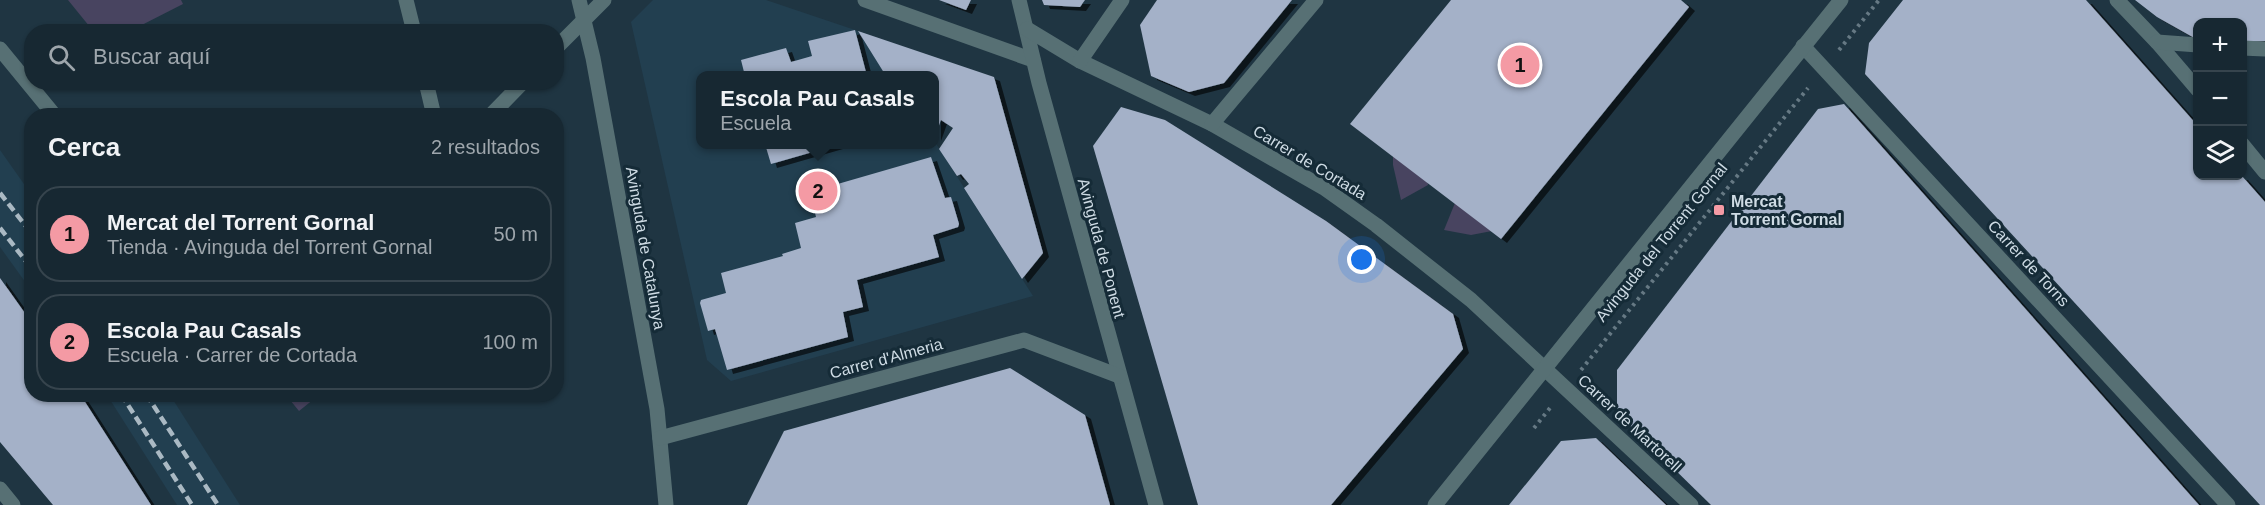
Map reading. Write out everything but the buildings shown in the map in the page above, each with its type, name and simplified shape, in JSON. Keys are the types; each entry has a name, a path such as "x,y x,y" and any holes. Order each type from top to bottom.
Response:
{"street":[{"path":"406,0 412,24"},
{"name":"Avinguda de Catalunya","path":"579,0 585,19 653,386 666,505"},
{"path":"564,40 604,0"},
{"path":"865,0 1033,60"},
{"name":"Avinguda de Ponent","path":"1019,0 1033,60 1156,505"},
{"path":"1080,61 1122,0"},
{"path":"1212,124 1316,0"},
{"name":"Avinguda del Torrent Gornal","path":"1435,505 1841,0"},
{"path":"2117,0 2193,84"},
{"name":"Carrer de Cortada","path":"1027,29 1080,61 1212,124 1324,188 1376,225 1471,300 1545,368"},
{"path":"2157,42 2193,45"},
{"name":"Carrer de Torns","path":"1803,46 2228,505"},
{"path":"2247,48 2265,49"},
{"path":"0,49 24,78"},
{"path":"34,90 48,108"},
{"path":"428,90 432,108"},
{"path":"498,108 515,90"},
{"path":"2247,150 2265,172"},
{"name":"Carrer d'Almeria","path":"660,438 1024,340 1119,376"},
{"name":"Carrer de Martorell","path":"1545,368 1691,505"},
{"path":"0,489 13,505"}],"path":[{"name":"Avinguda del Torrent Gornal","path":"1529,434 1879,0"}],"shaded area":[{"path":"68,0 181,0 183,4 144,24 88,24"},
{"path":"653,0 766,0 858,31 883,71 696,71 696,149 939,148 1033,296 731,381 707,360 631,22"},
{"path":"0,150 24,184 24,280 0,247"},
{"path":"1393,151 1426,172 1428,185 1401,200 1393,165"},
{"path":"1455,203 1492,231 1471,235 1444,230"},
{"path":"111,402 174,402 240,505 177,505"},
{"path":"292,402 310,402 299,411"}],"railway":[{"path":"0,193 24,224"},
{"path":"0,228 24,259"},
{"path":"126,402 192,505"},
{"path":"151,402 218,505"}],"place":[{"name":"Mercat del Torrent Gornal","path":"1520,65"},
{"name":"Escola Pau Casals","path":"818,191"},
{"name":"Mercat Torrent Gornal","path":"1719,210"}]}
